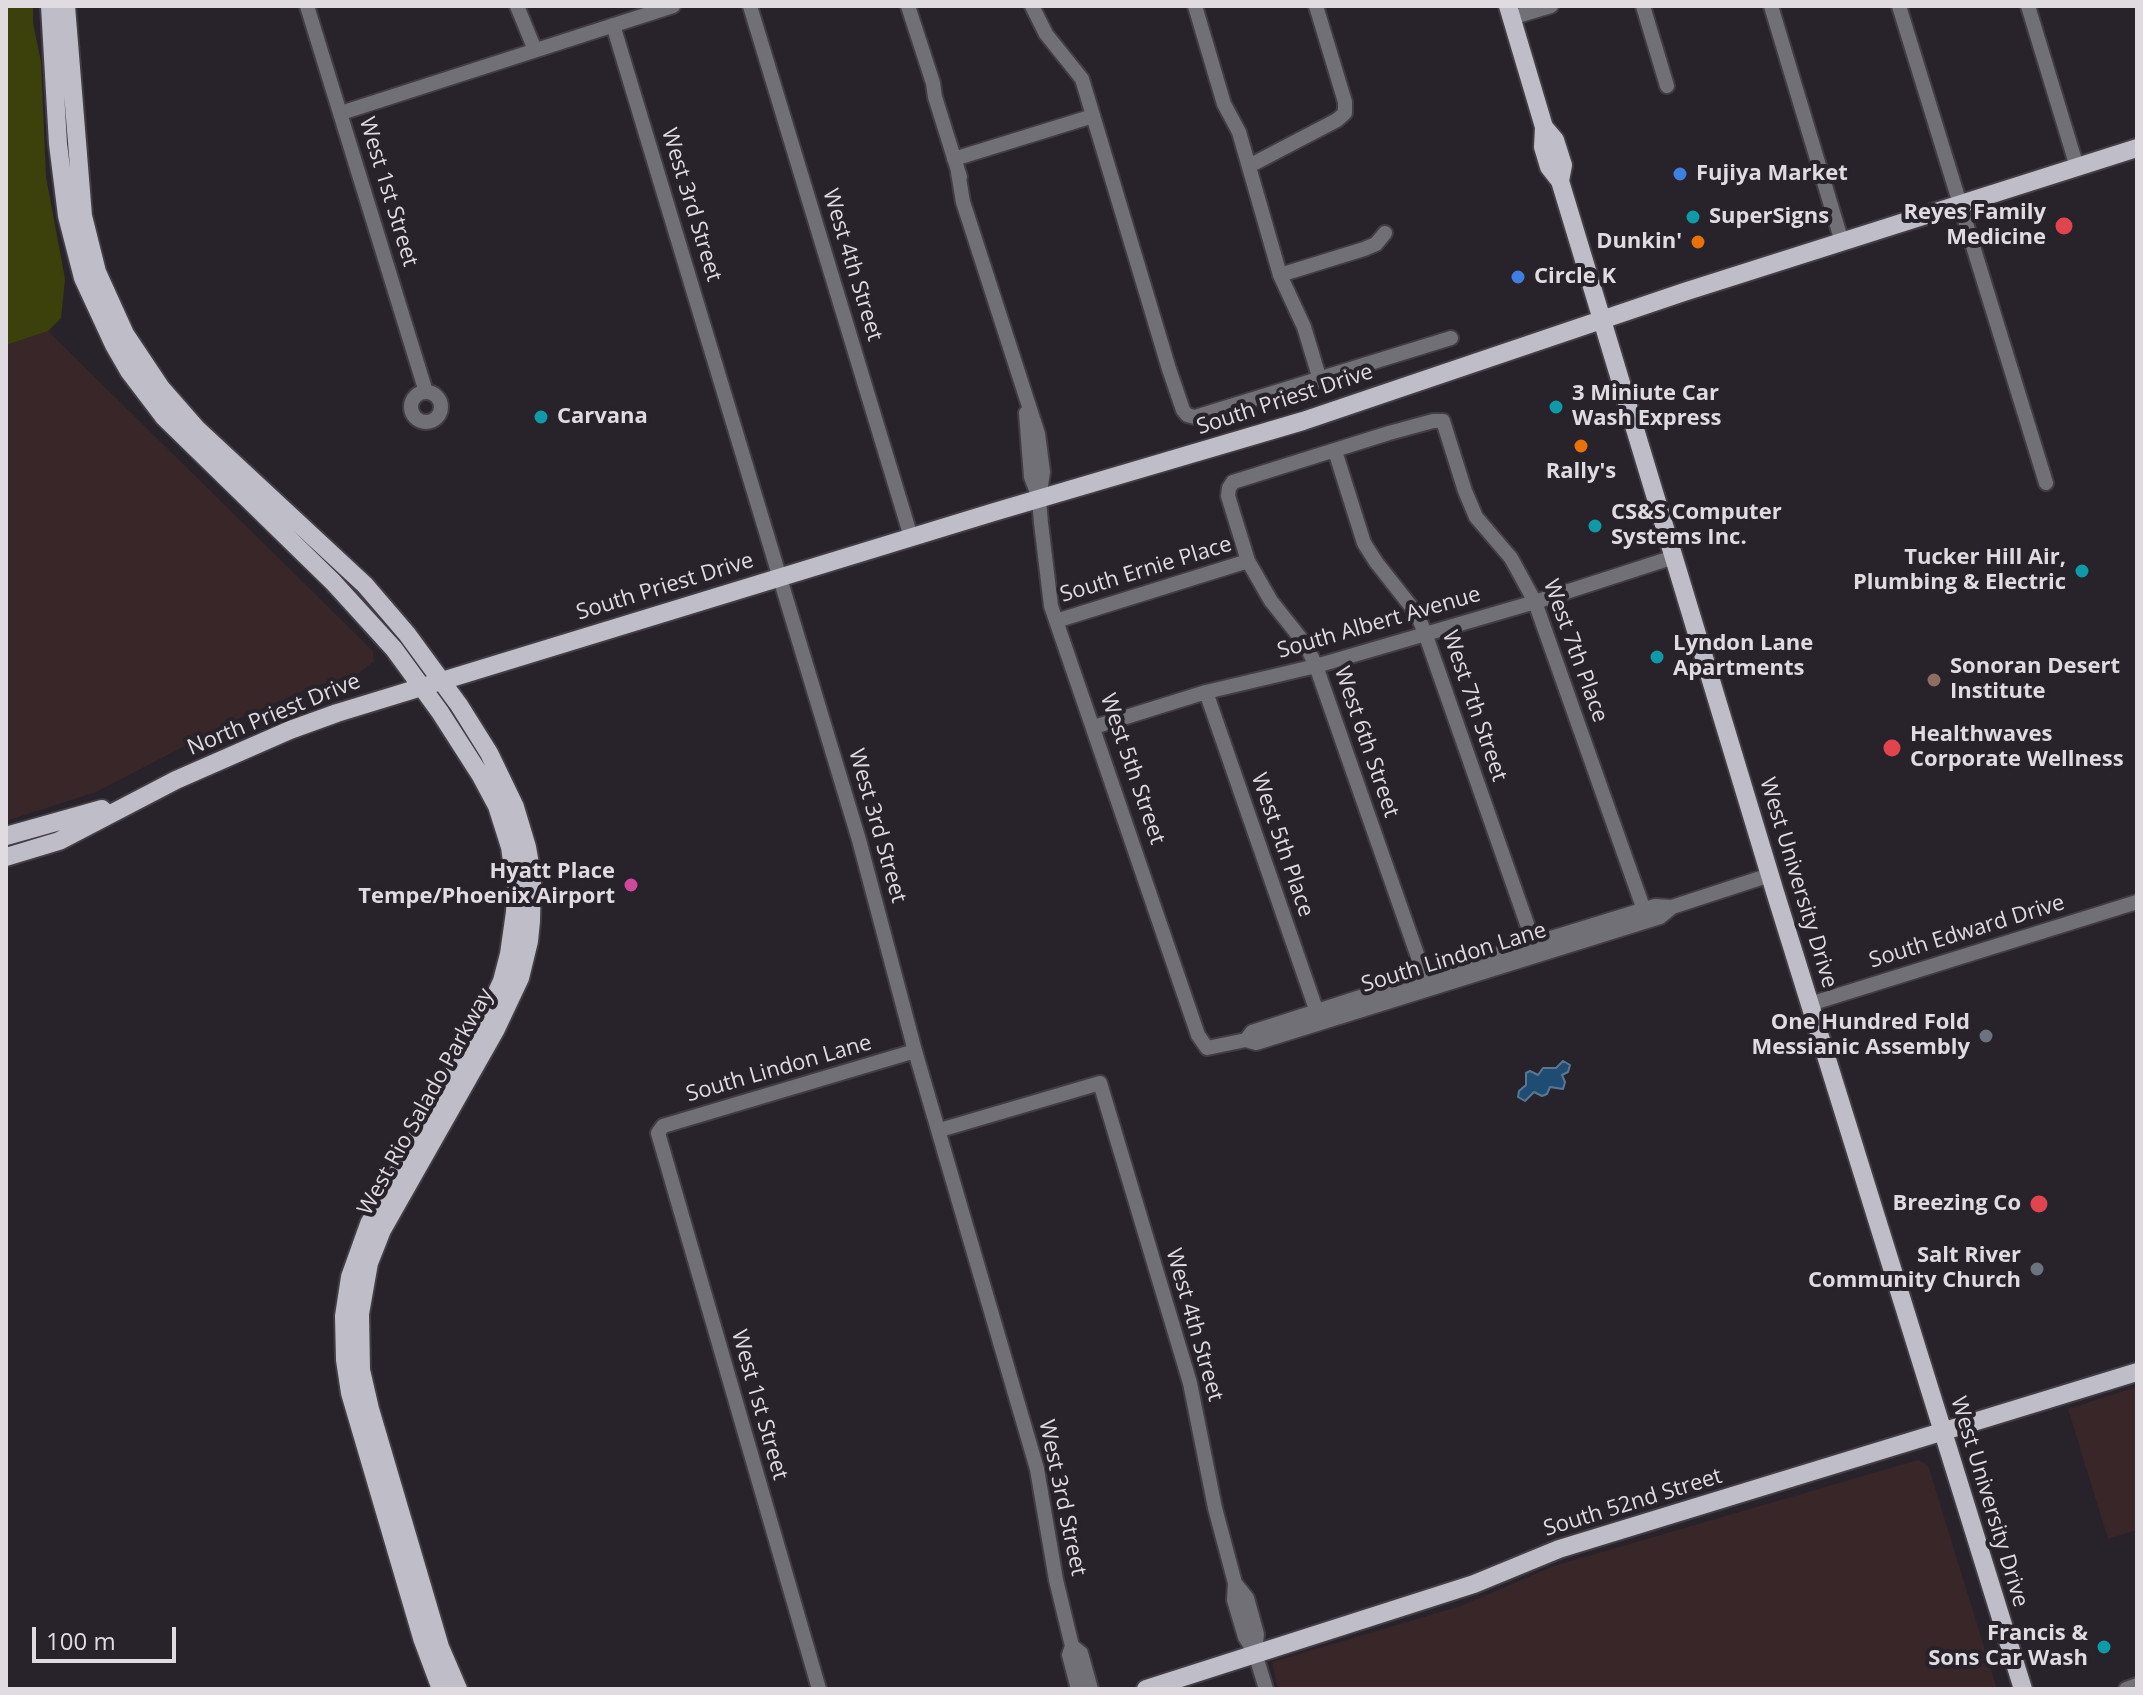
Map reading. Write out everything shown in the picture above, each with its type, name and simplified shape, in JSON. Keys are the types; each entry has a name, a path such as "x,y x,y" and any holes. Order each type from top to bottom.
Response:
{"main road":[{"name":"West Rio Salado Parkway","path":"50,6 61,27 83,216 97,272 125,334 161,388 196,428 365,585 407,634 496,764 524,836 532,876 529,941 520,978 485,1050 382,1230 350,1277 344,1316 347,1376 417,1623 441,1689"},
{"name":"West Rio Salado Parkway","path":"66,6 61,27 58,144 67,216 82,274 114,345 129,371 164,417 351,600 394,649 465,750 497,806 510,847 516,889 513,934 502,981 487,1014 378,1206 362,1260 359,1327 364,1385 440,1647 458,1689"},
{"name":"West University Drive","path":"1510,12 1544,127 1543,147 1549,167 1560,181 1770,875 2023,1689"},
{"name":"South Priest Drive","path":"441,680 1303,421 1601,319 2137,148"},
{"name":"North Priest Drive","path":"6,857 59,841 128,803 290,730 441,680"},
{"name":"North Priest Drive","path":"6,836 128,803"},
{"path":"516,889 524,909 517,965 520,978"},
{"path":"397,1202 398,1188 413,1159 412,1145"},
{"name":"South 52nd Street","path":"1146,1689 1474,1584 1559,1549 2137,1372"}],"street":[{"name":"West 1st Street","path":"307,6 426,392"},
{"path":"517,6 535,50"},
{"path":"341,113 673,6"},
{"name":"West 4th Street","path":"750,6 911,537"},
{"name":"West 5th Street","path":"908,6 926,76 956,165 958,185 971,217 1025,395 1031,477 1039,499 1045,575 1056,621 1198,1035 1207,1048"},
{"path":"956,165 1093,116 1082,79 1046,34 1032,6"},
{"path":"1195,6 1224,104 1239,132 1280,275 1304,327 1320,380"},
{"path":"1249,166 1345,113 1345,102 1316,6"},
{"path":"1510,12 1551,6"},
{"path":"1643,6 1667,86"},
{"path":"1771,6 1842,242"},
{"path":"1899,6 2046,483"},
{"path":"2028,6 2077,167"},
{"name":"West 3rd Street","path":"613,25 859,840 915,1051 1037,1469 1056,1580 1072,1646 1069,1655 1078,1689"},
{"name":"South Priest Drive","path":"1093,116 1187,415 1195,417 1451,338"},
{"path":"1280,275 1364,249 1376,244 1385,233"},
{"name":"West 7th Place","path":"1335,451 1433,421 1443,421 1476,517 1511,558 1535,602 1644,910"},
{"name":"West 6th Street","path":"1335,451 1233,482 1228,496 1248,561 1271,601 1306,645 1316,666 1425,977"},
{"name":"West 7th Street","path":"1335,451 1364,543 1417,614 1425,633 1534,944"},
{"name":"South Albert Avenue","path":"1094,727 1206,692 1316,666 1535,602 1674,557"},
{"name":"South Ernie Place","path":"1056,621 1248,561"},
{"name":"West 5th Place","path":"1206,692 1317,1012"},
{"name":"South Lindon Lane","path":"1246,1040 1252,1032 1425,977 1655,906 1672,907 1770,875"},
{"name":"South Edward Drive","path":"1810,1004 2137,902"},
{"name":"South Lindon Lane","path":"1207,1048 1246,1040 1256,1043 1660,917 1672,907"},
{"path":"1594,937 1601,929 1637,917 1644,910"},
{"path":"1534,944 1567,946"},
{"path":"1425,977 1459,979"},
{"path":"1317,1012 1354,1012"},
{"name":"South Lindon Lane","path":"658,1133 663,1126 915,1051"},
{"name":"West 4th Street","path":"940,1130 1100,1083 1190,1383 1222,1540 1235,1583 1234,1600 1266,1689"},
{"name":"West 1st Street","path":"658,1133 819,1689"},
{"name":"West 3rd Street","path":"1072,1646 1081,1653 1091,1689"},
{"path":"2126,1689 2137,1685"}],"shaded area":[{"path":"48,331 373,651 374,661 359,673 315,686 233,721 96,792 6,821 6,345"},
{"path":"2137,1387 2137,1530 2108,1539 2068,1409"},
{"path":"1918,1460 1928,1465 1997,1689 1278,1689 1272,1662 1461,1606 1554,1566"}],"green space":[{"path":"6,6 33,6 33,23 41,62 46,177 65,279 61,318 48,331 6,345"}],"water":[{"path":"1563,1061 1570,1065 1568,1072 1562,1075 1565,1082 1563,1089 1550,1087 1547,1094 1542,1096 1534,1092 1525,1101 1518,1097 1519,1091 1526,1085 1526,1073 1530,1071 1538,1075 1543,1068 1556,1068"}],"place":[{"name":"Fujiya Market","path":"1680,174"},
{"name":"SuperSigns","path":"1693,217"},
{"name":"Reyes Family Medicine","path":"2064,226"},
{"name":"Dunkin'","path":"1698,242"},
{"name":"Circle K","path":"1518,277"},
{"name":"3 Miniute Car Wash Express","path":"1556,407"},
{"name":"Carvana","path":"541,417"},
{"name":"Rally's","path":"1581,446"},
{"name":"CS&S Computer Systems Inc.","path":"1595,526"},
{"name":"Tucker Hill Air, Plumbing & Electric","path":"2082,571"},
{"name":"Lyndon Lane Apartments","path":"1657,657"},
{"name":"Sonoran Desert Institute","path":"1934,680"},
{"name":"Healthwaves Corporate Wellness","path":"1892,748"},
{"name":"Hyatt Place Tempe/Phoenix Airport","path":"631,885"},
{"name":"One Hundred Fold Messianic Assembly","path":"1986,1036"},
{"name":"Breezing Co","path":"2039,1204"},
{"name":"Salt River Community Church","path":"2037,1269"},
{"name":"Francis & Sons Car Wash","path":"2104,1647"}]}
